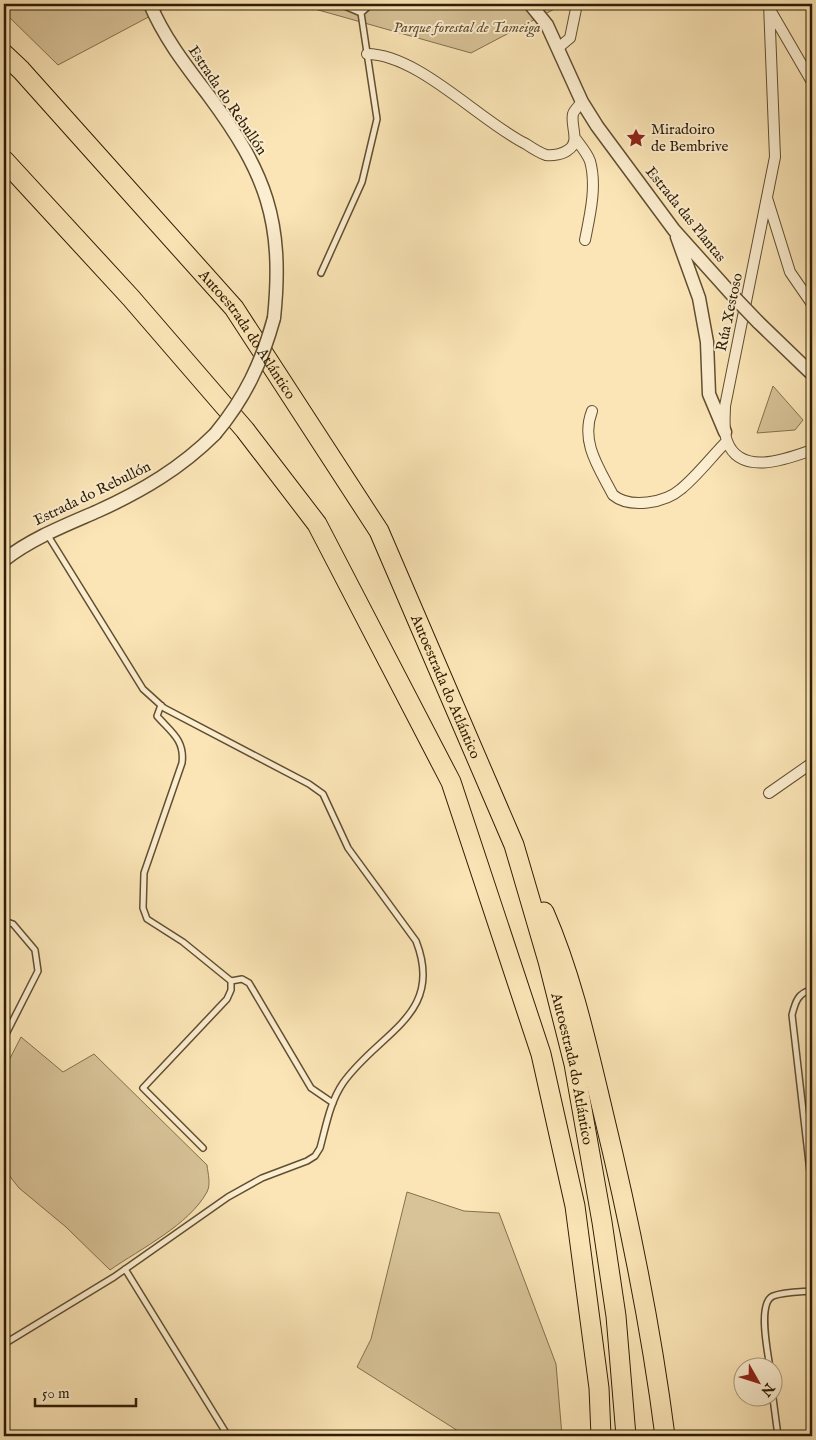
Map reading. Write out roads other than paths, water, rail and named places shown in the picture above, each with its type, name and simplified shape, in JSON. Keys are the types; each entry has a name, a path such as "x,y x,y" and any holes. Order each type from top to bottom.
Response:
{"highway":[{"name":"Autoestrada do Atlántico","path":"4,54 21,70 234,308 379,531 514,844 574,1064 602,1222 613,1297 626,1436"},
{"name":"Autoestrada do Atlántico","path":"4,160 131,298 239,423 316,524 451,782 541,1054 575,1206 599,1388 601,1436"},
{"path":"514,844 561,952 594,1072 623,1195 665,1436"}],"street":[{"name":"Estrada do Rebullón","path":"4,560 31,541 140,491 177,468 216,434 242,399 268,341 274,318 278,276 276,234 267,199 257,171 242,143 170,44 150,4"},
{"name":"Estrada das Plantas","path":"530,4 547,25 582,102 597,126 674,230 735,298 812,374"},
{"path":"558,48 570,38 577,4"},
{"path":"769,6 812,82"},
{"name":"Rúa Xestoso","path":"726,437 725,406 775,157 776,139 769,6"},
{"path":"367,54 408,65 448,90 508,135 546,155 561,154 571,149 575,138"},
{"path":"582,102 573,113 572,124 575,138 590,160 592,182 591,213 586,240"},
{"path":"767,198 790,272 812,304"},
{"path":"674,230 699,298 707,342 709,394 734,453 753,462 779,462 812,450"},
{"path":"592,411 587,431 590,451 613,495 619,500 632,504 641,504 680,490 726,437"},
{"path":"769,793 812,764"}],"lane":[{"path":"340,4 361,13"},
{"path":"361,13 371,4"},
{"path":"321,273 362,182 377,119 361,13"},
{"path":"4,1344 125,1269 228,1197 262,1178 307,1161 315,1156 320,1148 333,1103 344,1082 410,1014 422,990 425,974 422,957 416,941 348,848 323,794 309,784 161,705 143,689 47,533"},
{"path":"161,705 157,716 180,742 184,751 182,763 144,872 143,908 147,919 183,942 231,980 242,979 249,983 311,1088 333,1103"},
{"path":"4,920 13,924 36,950 38,971 4,1038"},
{"path":"203,1148 143,1088 227,999 232,990 231,980"},
{"path":"812,990 807,991 796,999 792,1015 812,1188"},
{"path":"125,1269 228,1436"},
{"path":"769,1358 764,1313 766,1303 772,1297 812,1291"},
{"path":"774,1408 778,1436"}],"place":[{"name":"Miradoiro de Bembrive","path":"636,138"}],"park label":[{"name":"Parque forestal de Tameiga","path":"467,27"}]}
